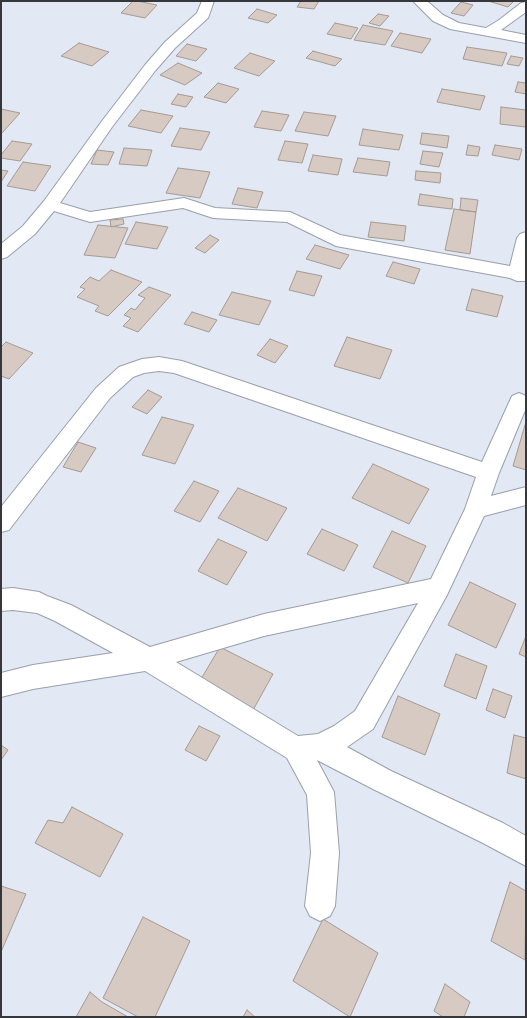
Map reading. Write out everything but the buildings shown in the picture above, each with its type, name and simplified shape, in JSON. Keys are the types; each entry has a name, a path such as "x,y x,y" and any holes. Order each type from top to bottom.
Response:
{"street":[{"path":"1,253 29,230 50,205 107,124 150,68 170,45 203,15 208,1"},
{"path":"419,1 431,12 455,26 526,39"},
{"path":"431,12 440,1"},
{"path":"488,32 504,24 526,6"},
{"path":"50,205 90,217 184,203 213,213 290,217 336,240 522,275 526,238"},
{"path":"1,523 103,393 126,372 142,366 153,364 175,366 488,473"},
{"path":"309,748 343,735 364,720 439,588 476,509 488,473 519,401"},
{"path":"476,509 526,496"},
{"path":"1,685 34,677 148,659 264,625 439,588"},
{"path":"1,600 13,599 39,602 62,613 148,659 272,736 309,748 382,780 493,833 526,852"},
{"path":"309,748 320,792 325,853 320,906"}]}
